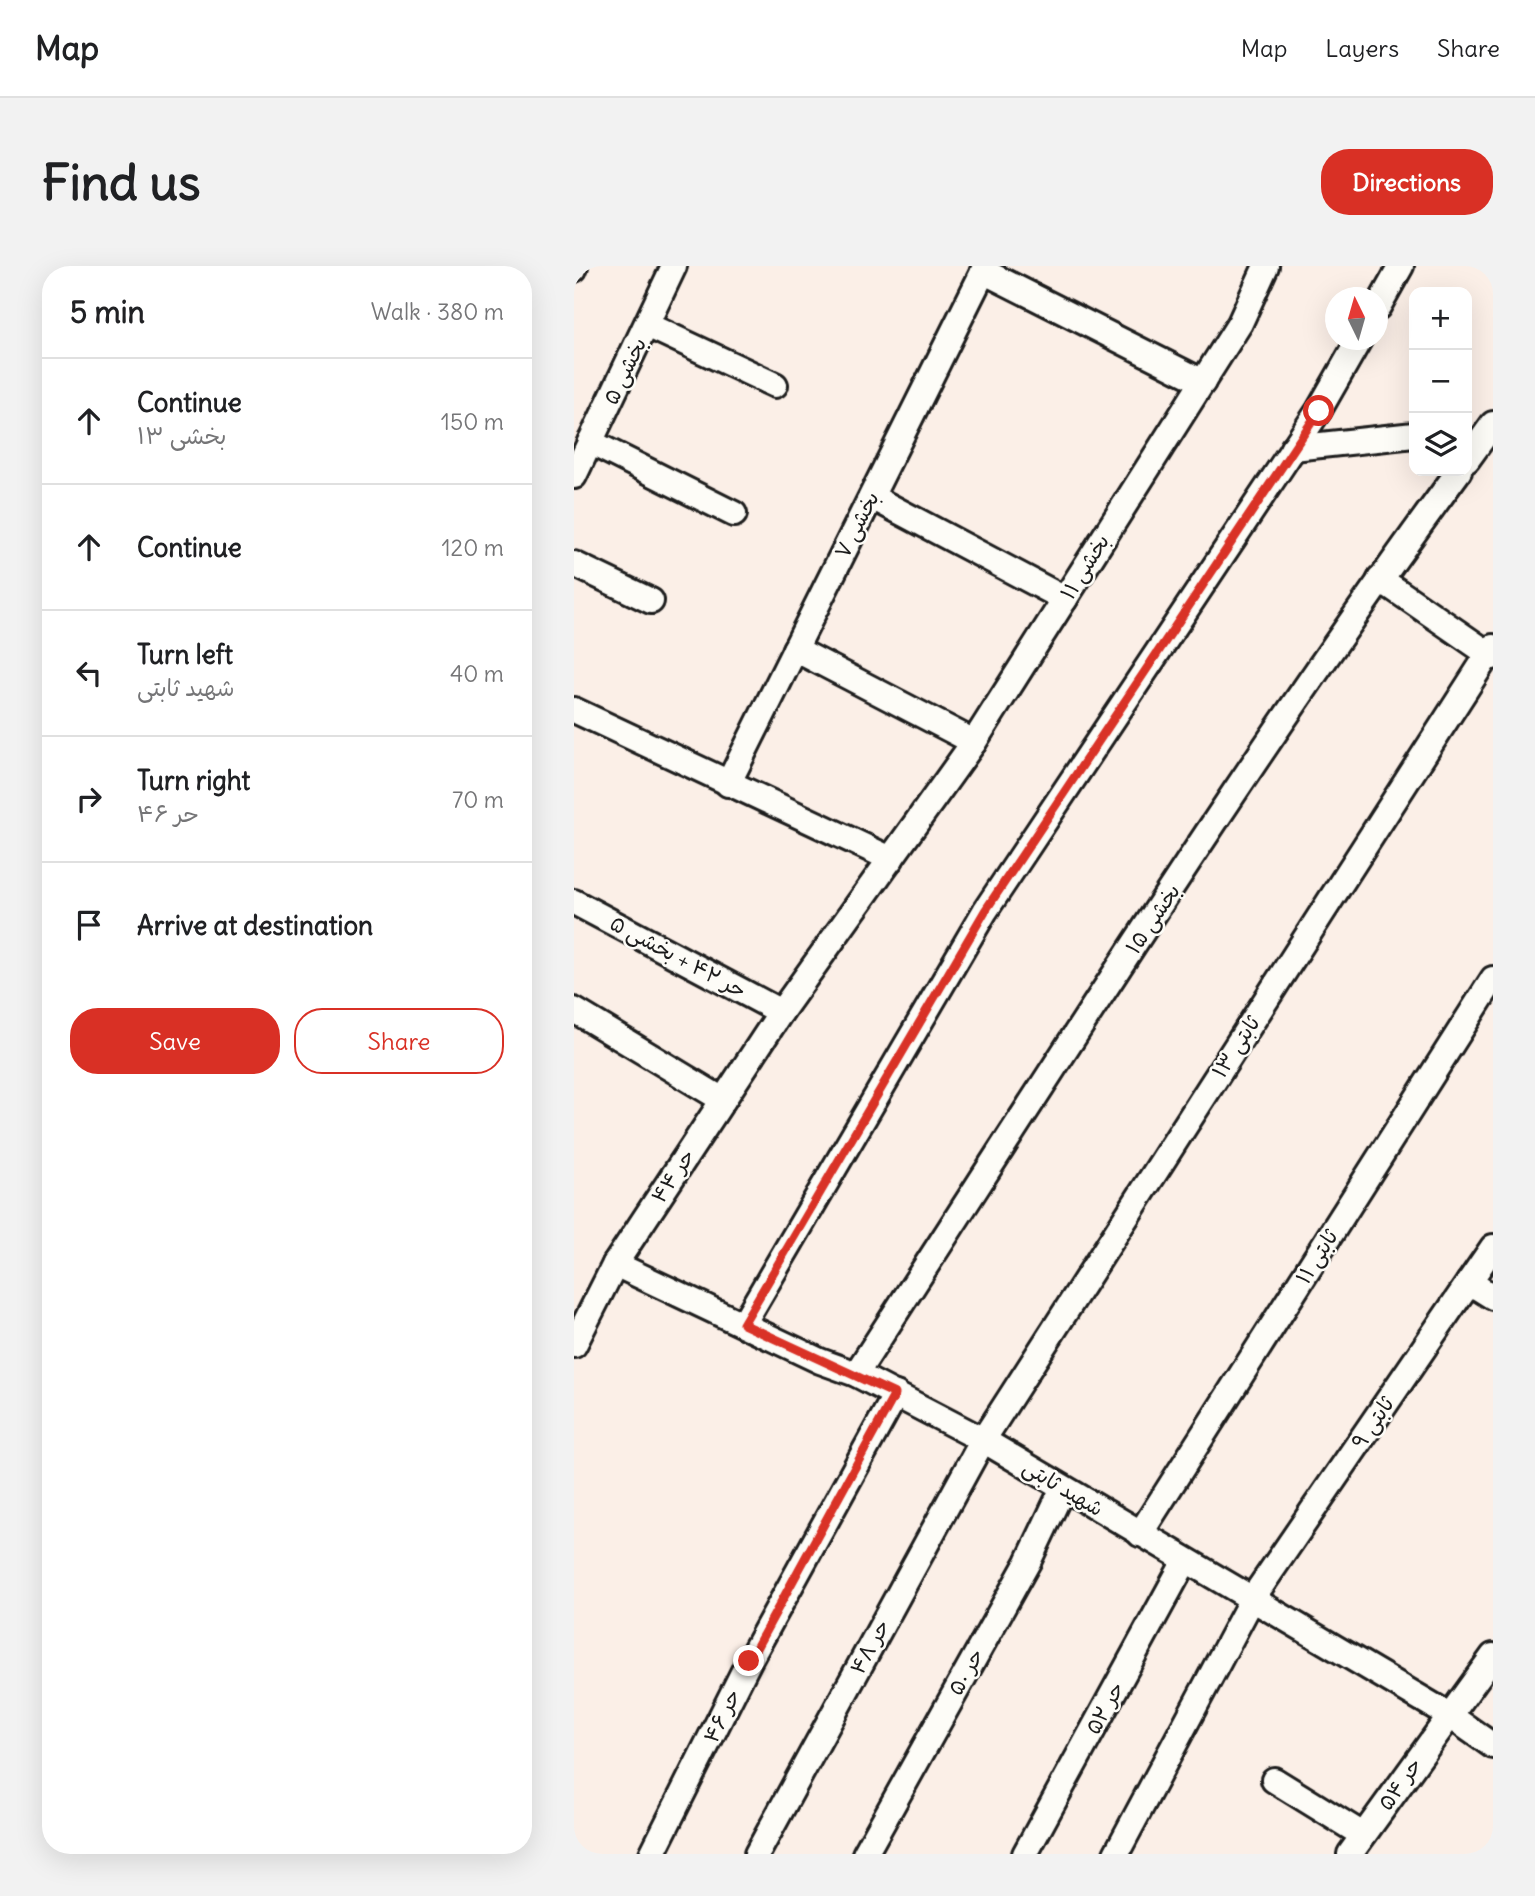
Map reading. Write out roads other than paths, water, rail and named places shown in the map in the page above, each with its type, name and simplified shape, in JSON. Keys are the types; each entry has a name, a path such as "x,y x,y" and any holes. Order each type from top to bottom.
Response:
{"street":[{"name":"بخشی ۵","path":"575,470 674,266"},
{"name":"بخشی ۱۱","path":"781,1012 974,742 1240,323 1266,266"},
{"path":"1388,288 1401,266"},
{"path":"984,268 1202,382"},
{"name":"بخشی ۷","path":"727,784 984,268"},
{"path":"647,325 775,385"},
{"path":"743,1324 985,911 1293,448 1353,350"},
{"path":"1472,428 1492,425"},
{"path":"1472,453 1492,425"},
{"path":"1293,448 1409,436"},
{"path":"590,442 734,513"},
{"name":"بخشی ۱۵","path":"856,1374 1123,963 1380,579 1455,476"},
{"path":"872,496 1065,599"},
{"path":"574,564 651,601"},
{"path":"1380,579 1491,653"},
{"path":"795,649 974,742"},
{"name":"ثابتی ۱۳","path":"983,1440 1491,653"},
{"path":"574,710 891,859"},
{"name":"حر ۴۲ + بخشی ۵","path":"574,902 781,1012"},
{"name":"ثابتی ۱۱","path":"1140,1534 1493,979"},
{"path":"574,1010 723,1100"},
{"name":"حر ۴۴","path":"574,1345 615,1264 781,1012"},
{"name":"ثابتی ۹","path":"1116,1854 1252,1599 1493,1247"},
{"name":"شهید ثابتی","path":"615,1264 820,1361 856,1374 983,1440 1449,1714 1493,1746"},
{"path":"1469,1282 1493,1297"},
{"name":"حر ۴۶","path":"652,1854 749,1661 895,1394"},
{"name":"حر ۴۸","path":"757,1854 983,1440"},
{"name":"حر ۵۰","path":"865,1854 1028,1562 1063,1488"},
{"name":"حر ۵۲","path":"1025,1854 1185,1561"},
{"path":"1449,1714 1493,1656"},
{"name":"حر ۵۴","path":"1357,1848 1449,1714"},
{"path":"1274,1780 1357,1848"}]}
